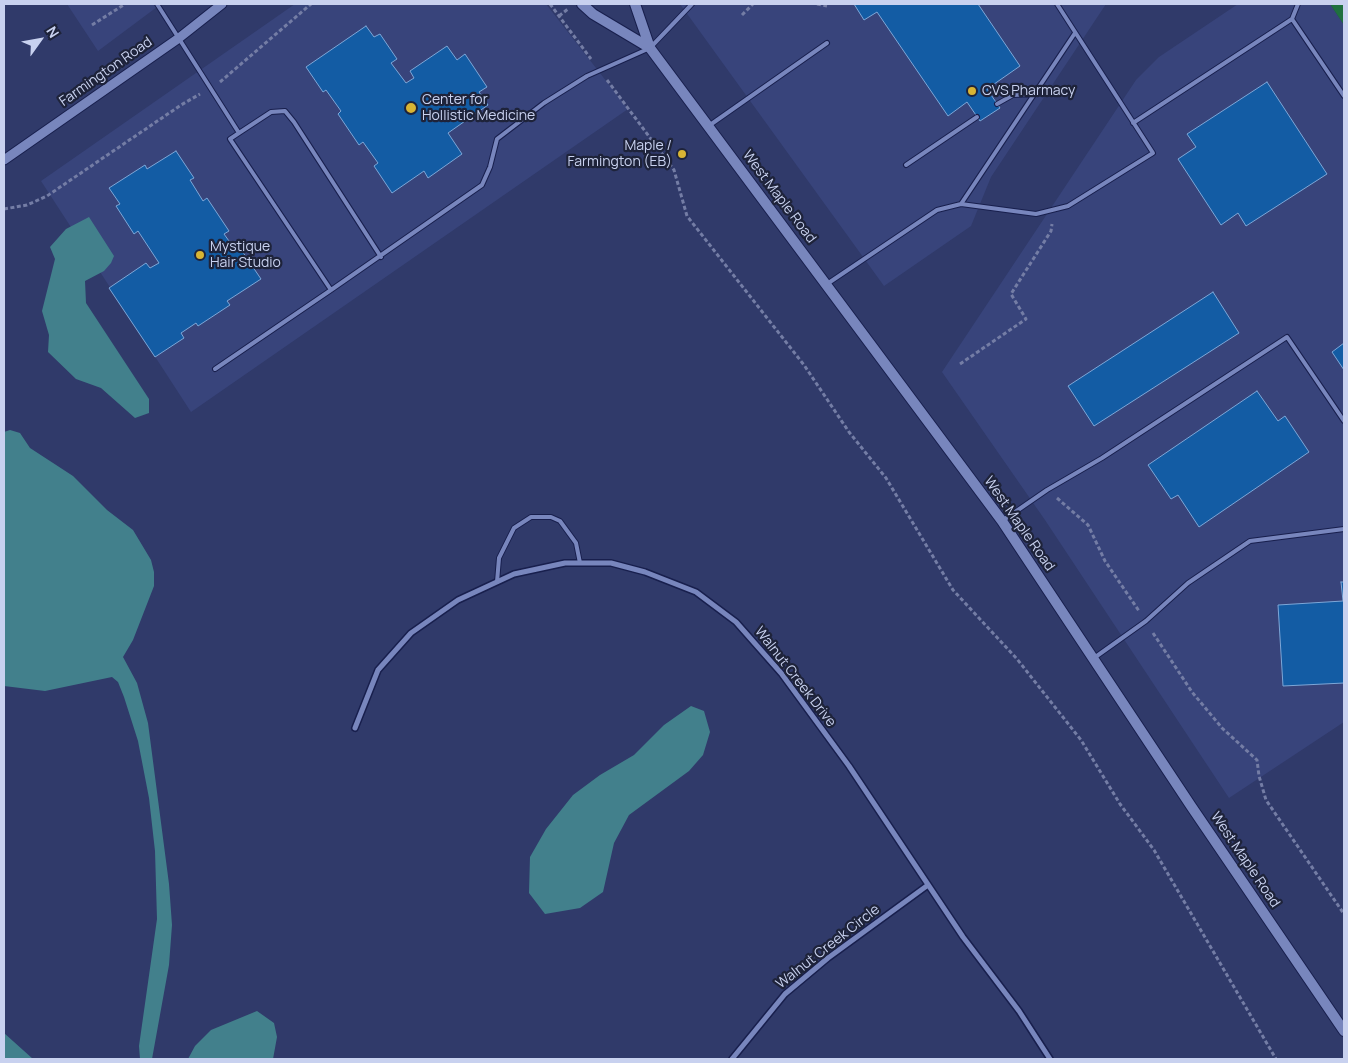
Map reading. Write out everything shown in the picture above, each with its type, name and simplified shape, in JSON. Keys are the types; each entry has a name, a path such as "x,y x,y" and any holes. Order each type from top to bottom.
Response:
{"main road":[{"name":"West Maple Road","path":"582,4 593,14 650,48"},
{"name":"West Maple Road","path":"635,4 650,48 1002,521 1344,1030"}],"street":[{"name":"Farmington Road","path":"4,160 179,38 222,4"},
{"name":"Walnut Creek Drive","path":"355,728 378,670 411,632 458,600 514,574 565,563 611,563 696,592 736,622 782,673 849,766 963,937 1019,1011 1050,1059"},
{"name":"Walnut Creek Circle","path":"732,1059 785,994 828,958 928,885"}],"lane":[{"path":"157,4 239,133"},
{"path":"215,370 482,185 490,167 497,139 544,103 599,70 650,48 692,4"},
{"path":"827,284 937,210 962,204 1036,214 1068,206 1153,153 1057,4"},
{"path":"1133,123 1292,19 1298,4"},
{"path":"1292,19 1344,96"},
{"path":"962,204 1075,33"},
{"path":"709,126 827,43"},
{"path":"997,104 1013,95 1034,94"},
{"path":"331,290 230,139 271,112 284,111 294,122 381,256"},
{"path":"906,165 977,117"},
{"path":"1002,521 1047,490 1102,458 1288,337 1344,421"},
{"path":"497,582 499,558 514,528 531,517 551,518 560,521 576,543 580,563"},
{"path":"1094,658 1146,621 1188,583 1250,541 1344,529"}],"path":[{"path":"92,24 125,4"},
{"path":"4,209 27,205 47,196 181,104 211,88 283,30 311,4"},
{"path":"550,4 674,170 687,216 804,365 849,432 886,478 953,590 1017,659 1081,740 1120,804 1154,850 1276,1059"},
{"path":"742,15 753,4"},
{"path":"817,4 827,6"},
{"path":"559,16 567,10"},
{"path":"960,364 1026,319 1011,294 1051,231 1056,209"},
{"path":"1047,490 1088,525 1105,561 1192,692 1222,728 1257,760 1259,776 1266,800 1344,914"}],"shaded area":[{"path":"67,4 161,4 98,51"},
{"path":"295,4 546,4 628,109 191,412 41,181"},
{"path":"680,4 1106,4 991,177 971,226 884,286"},
{"path":"1238,4 1330,4 1344,25 1344,722 1229,798 1045,520 942,372 1136,80 1159,57"},
{"path":"89,217 114,256 104,271 85,281 86,303 149,399 149,413 135,418 101,388 76,379 48,352 49,335 42,311 55,259 50,247 66,229"},
{"path":"10,430 20,433 30,448 73,476 107,510 133,530 151,560 154,572 154,586 133,640 123,657 137,683 148,723 169,884 172,925 169,965 152,1059 140,1059 139,1046 157,919 155,851 149,798 138,741 124,697 118,682 112,677 45,691 4,686 4,432"},
{"path":"691,706 704,711 710,732 703,755 689,771 629,815 614,843 603,892 580,908 545,914 529,893 530,857 546,829 573,795 600,775 634,755 664,725"},
{"path":"257,1011 274,1023 277,1037 273,1059 188,1059 195,1046 211,1030"},
{"path":"4,1033 33,1059 4,1059"}],"green space":[{"path":"1330,4 1344,4 1344,25"}],"building":[{"name":"CVS Pharmacy","path":"854,4 978,4 1020,66 987,89 1000,108 980,121 967,102 948,116 877,12 864,20"},
{"name":"Center for Hollistic Medicine","path":"366,26 374,37 380,34 397,59 391,63 406,83 414,78 410,71 447,46 457,60 465,54 487,87 479,92 488,105 448,133 462,154 428,178 424,171 392,193 374,166 378,163 363,142 359,145 338,114 341,111 326,90 323,92 306,67"},
{"path":"1267,82 1327,174 1246,226 1238,213 1221,225 1178,159 1196,147 1187,134"},
{"name":"Mystique Hair Studio","path":"176,151 194,178 190,180 203,201 207,198 229,231 224,234 234,248 238,245 261,279 227,301 230,305 198,326 196,323 181,333 184,338 155,357 109,288 146,263 150,268 159,263 138,231 134,234 116,206 120,204 109,188 145,165 147,169"},
{"path":"1213,292 1239,333 1094,426 1068,386"},
{"path":"1344,343 1344,370 1332,352"},
{"path":"1257,391 1278,421 1285,416 1309,452 1199,527 1178,495 1171,499 1148,465"},
{"path":"1341,582 1344,582 1344,683 1283,686 1278,605 1343,601"}],"place":[{"name":"CVS Pharmacy","path":"972,91"},
{"name":"Center for Hollistic Medicine","path":"411,108"},
{"name":"Maple / Farmington (EB)","path":"682,154"},
{"name":"Mystique Hair Studio","path":"200,255"}]}
